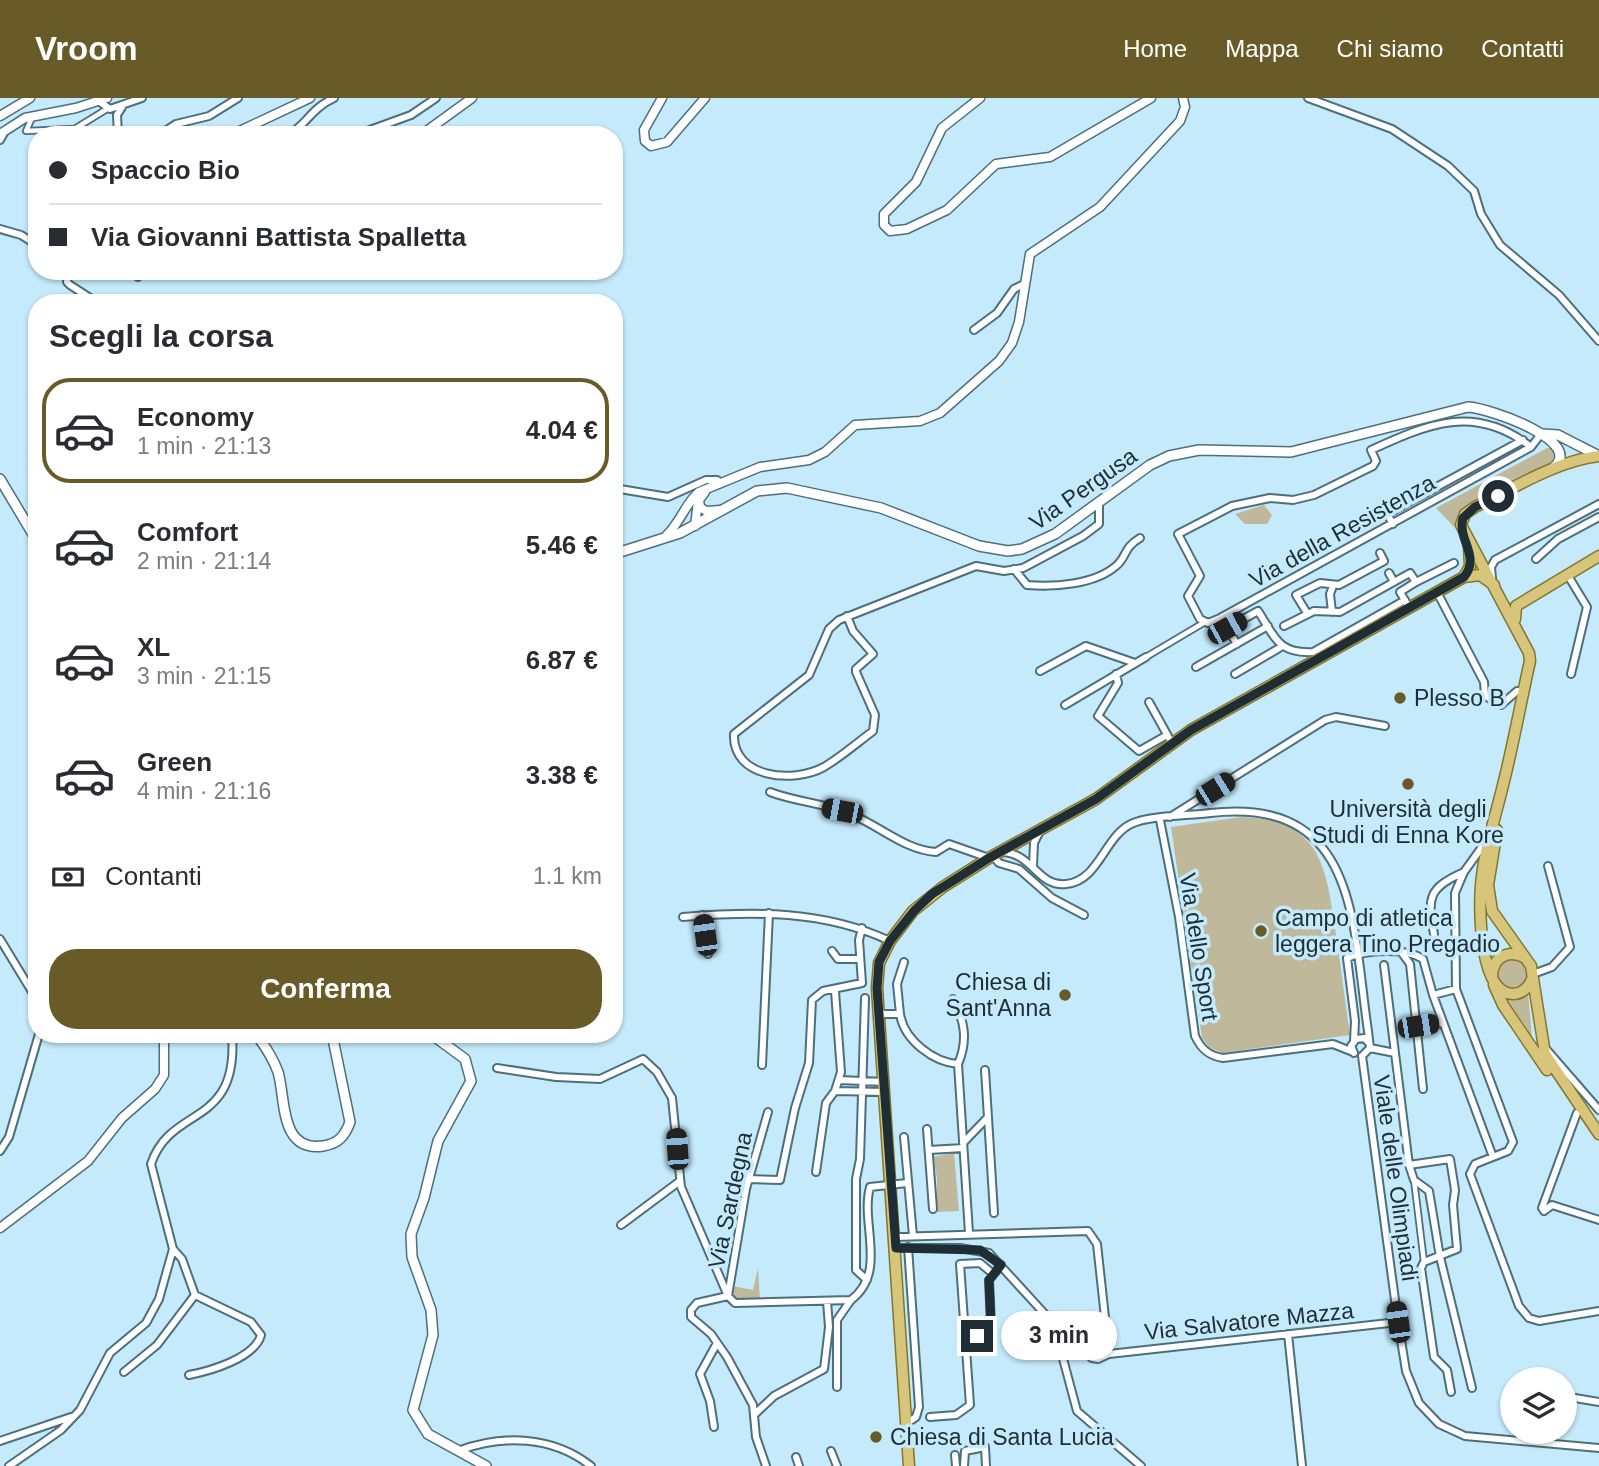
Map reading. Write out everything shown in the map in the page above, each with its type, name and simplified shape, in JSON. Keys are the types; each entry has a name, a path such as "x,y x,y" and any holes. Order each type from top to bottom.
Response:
{"main road":[{"name":"Via Pergusa","path":"623,551 695,526 757,491 787,488 881,508 979,546 1008,551 1033,547 1098,506 1150,465 1181,452 1291,453 1468,407 1497,412 1541,434 1558,435 1587,453 1599,456"},
{"path":"1541,434 1559,449 1562,455 1560,462 1548,472"},
{"path":"1599,456 1585,458 1548,472 1468,512 1461,524 1469,543 1517,626 1527,646 1530,661 1488,840 1480,908 1484,950 1503,1006 1599,1144"},
{"path":"0,479 28,526"},
{"path":"1464,577 1470,566 1469,543"},
{"path":"1517,626 1513,610 1525,599 1599,556"},
{"path":"909,1466 879,1014 878,969 890,941 923,902 994,855 1096,799 1169,739 1407,604 1464,577 1480,575 1494,585"},
{"path":"1503,600 1512,602 1525,599"},
{"path":"1504,781 1488,885 1492,911 1527,959 1532,976 1541,1043 1550,1065 1599,1134"},
{"path":"1527,959 1514,953 1499,957 1492,970 1493,979 1500,990 1511,994 1522,992 1532,976"},
{"path":"261,1043 279,1075 286,1124 298,1140 315,1147 335,1143 347,1131 350,1122 334,1043"},
{"path":"443,1043 465,1059 471,1081 438,1141 424,1198 411,1234 412,1257 431,1310 433,1335 413,1410 428,1434 486,1466"}],"street":[{"path":"0,116 30,98"},
{"path":"78,126 107,109 122,107 142,98"},
{"path":"173,126 209,116 238,98"},
{"path":"250,126 310,98"},
{"path":"301,126 314,109 334,98"},
{"path":"381,126 411,115 436,98"},
{"path":"433,126 472,98"},
{"path":"662,98 644,130 645,141 652,146 667,142 705,98"},
{"path":"980,98 942,128 916,182 884,214 884,225 890,230 907,229 947,211 996,164 1050,157 1151,98"},
{"path":"665,538 678,526 692,498 722,483 760,467 817,457 855,425 920,421 940,413 999,361 1012,343 1019,321 1030,254 1100,207 1180,121 1185,107 1183,98"},
{"path":"1308,98 1392,129 1448,166 1474,191 1485,223 1500,245 1559,295 1599,341"},
{"path":"0,140 3,132 33,117 97,101 107,109"},
{"path":"118,126 117,114 122,107"},
{"path":"28,126 33,117"},
{"path":"0,229 28,239"},
{"path":"67,280 84,294"},
{"path":"974,330 997,313 1014,289 1024,284"},
{"name":"Via della Resistenza","path":"1531,447 1486,421 1423,428 1371,450 1376,461 1373,466 1314,495 1293,500 1270,498 1232,506 1178,534 1200,576 1188,596 1205,622 1220,618 1531,447 1541,434"},
{"path":"1393,524 1387,514 1523,440"},
{"path":"623,490 668,497 706,480 722,483"},
{"path":"695,526 699,500 707,490"},
{"path":"699,500 700,507 706,511 721,510"},
{"path":"1494,585 1490,572 1495,560 1599,504"},
{"path":"846,616 853,631 873,654 856,668 856,672 875,715 873,732 824,767 785,775 761,773 752,769 737,754 733,743 734,734 742,725 809,675 829,629 846,616 976,566 1014,569 1043,558 1083,536 1098,524 1098,506"},
{"path":"687,510 687,519 695,526"},
{"path":"1536,559 1551,544 1599,517"},
{"path":"1014,569 1027,585 1080,582 1116,566 1127,547 1140,538"},
{"path":"1307,613 1296,595 1320,583 1333,586 1384,561 1380,553"},
{"path":"1237,644 1227,628 1258,611 1281,647 1296,653 1313,652 1407,604 1400,592 1454,563"},
{"path":"1389,573 1394,582"},
{"path":"1284,625 1307,613 1340,612 1410,573 1416,582"},
{"path":"1567,574 1587,607 1572,674"},
{"path":"1332,612 1330,594 1333,586"},
{"path":"1437,592 1484,682 1485,696 1501,705 1517,691 1524,691"},
{"path":"1065,705 1205,622"},
{"path":"1196,667 1268,626"},
{"path":"1040,671 1086,646 1135,663"},
{"path":"1235,674 1281,647"},
{"path":"1116,674 1118,683 1098,716 1139,751 1169,739 1149,702"},
{"path":"1168,818 1325,720 1336,717 1385,726"},
{"path":"770,792 806,804 850,813 919,850 936,852 949,844 994,855 1021,855"},
{"name":"Viale delle Olimpiadi","path":"1021,841 1021,855 1052,883 1073,883 1086,876 1124,829 1139,822 1256,811 1273,815 1304,830 1325,851 1345,884 1349,896 1370,1046"},
{"name":"Via dello Sport","path":"1160,820 1179,917 1195,1036 1200,1046 1214,1057 1223,1058 1333,1044 1353,1052"},
{"path":"1033,866 1033,848 1041,830"},
{"path":"1488,885 1486,877 1491,846 1488,840 1464,872 1453,903 1456,989 1513,1142 1508,1151 1475,1164 1470,1174 1524,1314 1529,1318 1548,1320 1599,1311"},
{"path":"1021,841 1033,848"},
{"path":"994,855 999,863 1019,869 1052,898 1084,915"},
{"path":"1532,976 1552,967 1570,947 1548,866"},
{"path":"1434,934 1429,908 1434,892 1442,883 1464,872"},
{"path":"683,917 769,913 818,918 862,928 890,941"},
{"path":"762,1065 769,913"},
{"path":"702,915 708,954"},
{"path":"750,1179 780,1180 795,1108 809,1063 811,1000 823,991 835,991 862,983 859,940 862,928"},
{"path":"0,939 28,985"},
{"path":"832,951 838,959 860,959"},
{"path":"1402,953 1410,964 1423,1089"},
{"path":"1357,954 1402,953 1423,960 1442,1023 1493,1157"},
{"name":"Viale delle Olimpiadi","path":"1354,1041 1355,1021 1347,958 1357,954"},
{"path":"904,962 897,984 900,1014 907,1034 936,1060 958,1064"},
{"path":"1384,965 1409,1165 1414,1180 1424,1262 1421,1268 1434,1357 1447,1370 1451,1392"},
{"path":"1433,995 1456,989"},
{"path":"816,1172 826,1103 840,1080 835,991"},
{"path":"865,998 863,1092 856,1179 856,1270 867,1280"},
{"path":"953,999 960,1013 966,1041 958,1064 969,1234"},
{"path":"879,1014 900,1014"},
{"path":"1418,1026 1442,1023"},
{"path":"1370,1046 1362,1056 1353,1052 1354,1041 1362,1038 1370,1046 1395,1053"},
{"path":"0,1151 9,1137 36,1043"},
{"path":"0,1228 88,1161 122,1118 155,1089 163,1075 164,1043"},
{"path":"189,1375 217,1370 247,1351 261,1335 251,1322 195,1294 182,1259 173,1249 151,1164 173,1134 209,1110 219,1099 231,1067 232,1043"},
{"path":"1541,1043 1599,1110"},
{"name":"Viale delle Olimpiadi","path":"1362,1056 1398,1322 1406,1371 1414,1394 1439,1424 1465,1436 1599,1448"},
{"path":"497,1068 556,1077 600,1079 647,1059 665,1085 674,1107 680,1181 728,1296 697,1303 691,1310 691,1317 717,1343 755,1414 756,1437 765,1466"},
{"path":"985,1070 994,1213"},
{"path":"840,1080 862,1081 885,1087"},
{"path":"835,1091 863,1092 885,1087"},
{"name":"Via Sardegna","path":"768,1112 750,1179 728,1296 739,1305 851,1300"},
{"path":"1577,1113 1542,1208 1544,1211 1552,1205 1599,1220"},
{"path":"929,1150 963,1145 988,1117"},
{"path":"928,1129 933,1209"},
{"path":"904,1137 907,1183 918,1247"},
{"path":"1409,1165 1450,1159 1458,1245 1454,1252 1424,1262"},
{"path":"1414,1180 1429,1191 1440,1257 1472,1388"},
{"path":"621,1225 680,1181"},
{"path":"837,1387 837,1320 867,1280 870,1264 869,1191 872,1185 907,1183"},
{"path":"896,1242 915,1236 1088,1231 1097,1244 1109,1354"},
{"path":"896,1242 908,1247 980,1250 1001,1265 1053,1323 1077,1411 1141,1466"},
{"path":"907,1423 916,1417 919,1407 908,1247"},
{"path":"9,1466 61,1430 84,1406 110,1353 150,1317 164,1287 173,1249"},
{"path":"930,1417 956,1415 970,1405 960,1264 981,1263 992,1273"},
{"path":"966,1341 991,1326 989,1280 1001,1265"},
{"path":"124,1372 157,1345 195,1294"},
{"path":"755,1414 774,1396 824,1369 828,1327 827,1301"},
{"name":"Via Salvatore Mazza","path":"1053,1323 1092,1358 1105,1358 1109,1354 1398,1322"},
{"path":"1289,1334 1302,1466"},
{"path":"714,1427 710,1401 700,1374 717,1343"},
{"path":"1577,1398 1599,1402"},
{"path":"0,1441 72,1417"},
{"path":"458,1451 479,1445 540,1441 570,1451 591,1466"},
{"path":"964,1466 965,1451 985,1447 986,1466"},
{"path":"831,1451 837,1466"},
{"path":"955,1455 956,1466"},
{"path":"796,1457 799,1466"}],"shaded area":[{"path":"1547,448 1553,448 1558,457 1550,466 1481,497 1460,516 1454,527 1436,508"},
{"path":"1264,505 1272,515 1267,524 1245,524 1235,514"},
{"name":"Campo di atletica leggera Tino Pregadio","path":"1241,817 1268,820 1289,827 1304,838 1316,852 1328,888 1350,1035 1222,1053 1209,1047 1202,1038 1171,827"},
{"path":"1512,957 1523,962 1528,973 1523,984 1512,989 1501,984 1496,973 1501,962"},
{"path":"1528,993 1532,1037 1508,1000 1522,998"},
{"path":"954,1153 959,1211 937,1212 937,1178 933,1157"},
{"path":"758,1268 760,1301 737,1301 731,1293 732,1286 753,1290"}],"place":[{"name":"Plesso B","path":"1400,698"},
{"name":"Università degli Studi di Enna Kore","path":"1408,784"},
{"name":"Campo di atletica leggera Tino Pregadio","path":"1261,931"},
{"name":"Chiesa di Sant'Anna","path":"1065,995"},
{"name":"Chiesa di Santa Lucia","path":"876,1437"}],"route":[{"path":"977,1336 991,1326 989,1280 1001,1265 989,1253 980,1250 896,1248 877,988 879,962 890,941 904,921 932,894 976,865 1085,806 1191,730 1464,577 1469,571 1471,560 1469,543 1461,524 1463,518 1475,507 1498,496"}]}
